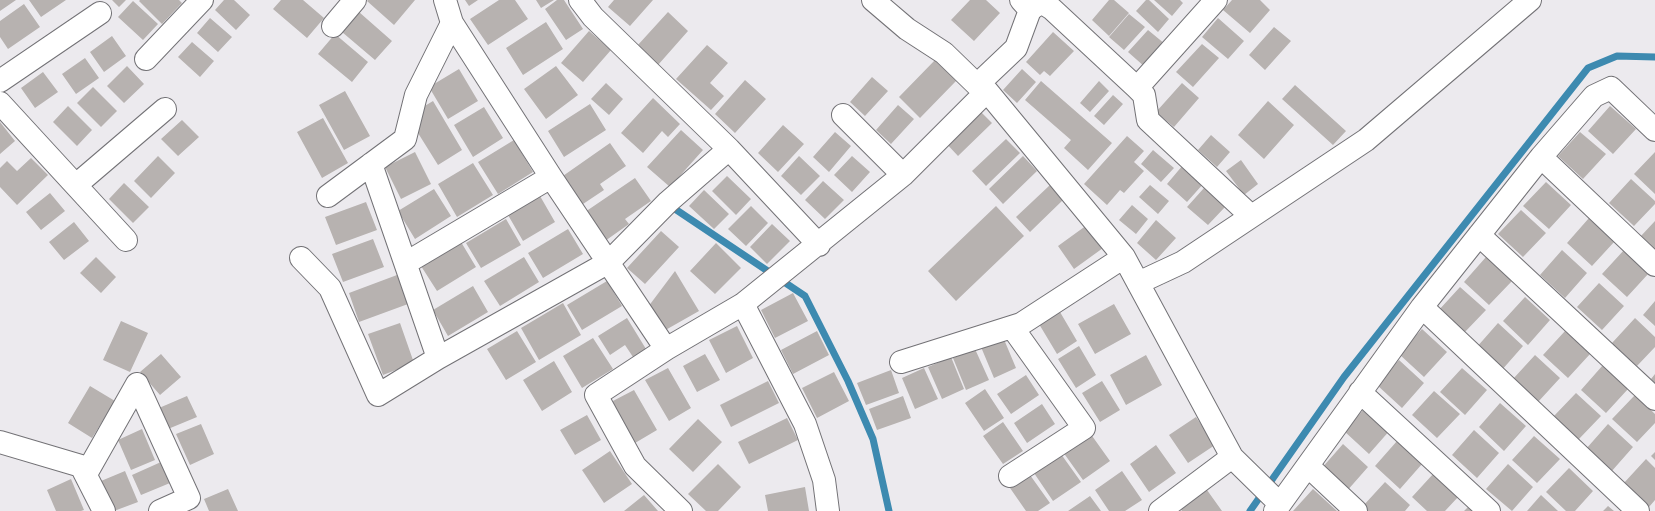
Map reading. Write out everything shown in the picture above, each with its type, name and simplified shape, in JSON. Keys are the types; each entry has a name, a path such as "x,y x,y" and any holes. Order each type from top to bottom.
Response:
{"street":[{"path":"146,59 202,0"},
{"path":"333,26 355,0"},
{"path":"445,0 452,23 551,177 666,349"},
{"path":"580,0 593,17 729,149 818,245"},
{"path":"873,0 907,29 944,53 982,88 1124,257 1232,457 1271,498 1308,466 1422,307 1541,157 1594,96 1611,88 1655,130"},
{"path":"1137,88 1216,0"},
{"path":"1138,284 1183,262 1366,140 1530,0"},
{"path":"681,511 635,466 596,395 666,349 743,304 903,175 1016,48 1026,5 1041,2 1052,9 1137,88 1144,95 1148,120 1251,216"},
{"path":"0,82 100,13"},
{"path":"328,196 405,139 416,94 452,23"},
{"path":"0,103 126,240"},
{"path":"76,185 165,109"},
{"path":"843,115 903,175"},
{"path":"301,258 330,288 378,395 438,358 609,262 668,202 729,149"},
{"path":"1541,157 1655,265"},
{"path":"371,164 438,358"},
{"path":"406,263 551,177"},
{"path":"1479,235 1655,399"},
{"path":"901,362 1021,324 1124,257"},
{"path":"743,304 805,424 824,480 828,511"},
{"path":"1422,307 1638,511"},
{"path":"1010,476 1084,428 1012,327"},
{"path":"86,474 137,384 189,498 160,511"},
{"path":"1360,392 1489,511"},
{"path":"0,442 81,466 104,511"},
{"path":"1160,511 1232,457"},
{"path":"1308,466 1356,511"}],"building":[{"path":"0,0 16,0 0,11"},
{"path":"29,0 66,0 41,17"},
{"path":"112,0 126,0 119,7"},
{"path":"179,0 182,3 162,24 139,1"},
{"path":"224,0 234,0 250,15 236,30 215,10"},
{"path":"281,0 303,0 324,18 307,38 273,9"},
{"path":"415,0 394,25 367,1"},
{"path":"465,0 478,0 469,6"},
{"path":"499,0 515,0 528,19 488,45 470,19"},
{"path":"536,0 554,0 541,8"},
{"path":"557,0 564,0 583,29 566,40 545,9"},
{"path":"614,0 653,0 630,26 608,7"},
{"path":"970,0 986,0 1000,13 974,41 951,20"},
{"path":"1109,0 1114,0 1129,13 1109,36 1092,20"},
{"path":"1146,0 1149,0 1169,19 1158,32 1136,11"},
{"path":"1154,0 1180,0 1183,3 1172,16"},
{"path":"1232,0 1260,0 1270,10 1250,33 1223,10"},
{"path":"133,1 158,24 143,40 118,17"},
{"path":"24,4 40,27 8,49 0,37 0,21"},
{"path":"359,12 392,41 375,60 342,32"},
{"path":"668,12 688,31 658,65 637,46"},
{"path":"1129,14 1145,27 1124,50 1109,37"},
{"path":"210,18 232,37 218,52 197,33"},
{"path":"1218,18 1244,41 1228,59 1202,37"},
{"path":"546,22 563,49 523,75 506,48"},
{"path":"1274,27 1291,41 1265,70 1249,55"},
{"path":"1148,30 1165,44 1145,67 1128,52"},
{"path":"589,31 611,50 583,82 561,63"},
{"path":"1053,32 1074,51 1050,76 1044,71 1040,75 1026,62"},
{"path":"335,34 368,62 352,82 318,54"},
{"path":"112,36 126,56 104,72 90,52"},
{"path":"192,42 214,61 200,77 178,57"},
{"path":"1202,44 1219,58 1193,87 1176,72"},
{"path":"707,45 728,63 710,83 724,96 711,110 676,79"},
{"path":"85,58 99,78 76,94 62,74"},
{"path":"935,60 956,81 920,118 899,97"},
{"path":"127,66 144,84 124,103 107,86"},
{"path":"556,66 578,95 546,119 524,89"},
{"path":"459,69 478,101 448,119 429,87"},
{"path":"1022,69 1036,82 1017,103 1003,90"},
{"path":"43,72 58,92 35,108 21,88"},
{"path":"872,77 888,91 865,116 850,102"},
{"path":"745,80 766,99 735,133 715,114"},
{"path":"1041,81 1112,143 1088,170 1064,148 1071,140 1025,100"},
{"path":"1099,81 1109,91 1090,112 1080,103"},
{"path":"606,83 623,99 609,115 591,99"},
{"path":"1182,83 1199,98 1174,127 1156,112"},
{"path":"1295,85 1346,131 1333,145 1282,99"},
{"path":"93,87 117,111 101,127 77,103"},
{"path":"345,91 370,136 344,150 319,105"},
{"path":"1113,95 1123,104 1104,125 1094,116"},
{"path":"653,98 680,124 668,137 662,131 643,153 621,133"},
{"path":"433,101 462,150 438,165 418,133 423,107"},
{"path":"1268,101 1294,125 1264,159 1238,135"},
{"path":"590,104 606,130 564,157 548,131"},
{"path":"898,105 914,119 891,144 876,130"},
{"path":"68,106 92,130 77,146 53,122"},
{"path":"1610,106 1636,129 1613,154 1588,131"},
{"path":"484,107 503,138 473,157 454,125"},
{"path":"978,109 992,123 958,156 944,141"},
{"path":"323,118 348,163 322,178 297,132"},
{"path":"182,120 199,137 178,156 161,139"},
{"path":"0,122 15,141 0,154"},
{"path":"783,125 804,144 778,172 758,153"},
{"path":"681,130 703,150 670,187 647,167"},
{"path":"835,132 851,146 829,172 813,157"},
{"path":"1580,132 1606,154 1583,179 1558,156"},
{"path":"1211,135 1230,152 1217,167 1198,150"},
{"path":"1127,136 1144,151 1134,162 1144,171 1124,193 1120,190 1107,205 1084,184"},
{"path":"1006,139 1020,153 986,186 972,171"},
{"path":"514,140 533,172 498,194 478,162"},
{"path":"610,143 626,166 600,184 604,190 580,206 560,178"},
{"path":"1153,150 1174,168 1161,182 1141,164"},
{"path":"415,152 431,184 401,199 385,167"},
{"path":"1655,152 1655,194 1634,174"},
{"path":"158,156 175,173 151,198 134,181"},
{"path":"799,156 820,176 801,195 781,176"},
{"path":"852,156 870,172 852,192 834,175"},
{"path":"1023,156 1037,171 1003,204 989,189"},
{"path":"31,158 48,175 17,205 0,187 0,168 7,161 17,171"},
{"path":"1241,160 1258,184 1244,195 1226,171"},
{"path":"473,163 493,195 457,217 438,184"},
{"path":"1183,165 1204,183 1187,202 1167,184"},
{"path":"727,176 751,199 736,215 712,191"},
{"path":"635,178 651,201 625,219 629,224 605,241 585,212"},
{"path":"1631,179 1655,201 1655,204 1634,226 1609,203"},
{"path":"823,181 844,200 825,219 805,200"},
{"path":"1546,182 1571,205 1549,229 1523,206"},
{"path":"124,183 149,207 133,223 109,199"},
{"path":"1050,185 1064,199 1030,232 1016,217"},
{"path":"1150,185 1169,201 1158,214 1139,197"},
{"path":"1204,188 1225,207 1208,225 1187,207"},
{"path":"434,189 451,216 415,239 398,211"},
{"path":"704,190 729,214 714,229 689,206"},
{"path":"50,193 65,211 41,230 26,212"},
{"path":"540,196 555,222 523,241 508,215"},
{"path":"366,202 377,230 336,245 325,217"},
{"path":"1132,205 1148,219 1136,234 1119,220"},
{"path":"751,206 768,223 746,246 728,229"},
{"path":"996,206 1024,236 956,301 928,271"},
{"path":"1521,210 1546,233 1523,257 1498,234"},
{"path":"1589,218 1615,241 1592,266 1567,243"},
{"path":"506,219 521,245 481,268 466,243"},
{"path":"1156,220 1176,238 1156,260 1137,243"},
{"path":"1655,221 1655,251 1640,237"},
{"path":"74,222 89,241 64,260 49,242"},
{"path":"772,224 790,241 767,264 750,247"},
{"path":"1087,225 1103,248 1074,269 1058,246"},
{"path":"568,229 583,254 543,278 528,253"},
{"path":"661,231 679,247 645,284 627,268"},
{"path":"373,239 384,267 343,282 332,254"},
{"path":"461,242 476,267 437,291 421,266"},
{"path":"716,243 741,268 715,294 690,271"},
{"path":"1562,250 1587,273 1565,298 1540,275"},
{"path":"1624,250 1649,273 1627,297 1602,274"},
{"path":"96,257 116,277 101,293 80,273"},
{"path":"524,257 539,282 500,306 484,281"},
{"path":"1486,257 1512,281 1489,305 1464,282"},
{"path":"675,271 699,311 662,332 648,307"},
{"path":"397,275 408,304 359,322 349,293"},
{"path":"607,281 622,306 582,330 567,305"},
{"path":"1599,283 1624,306 1602,330 1577,307"},
{"path":"473,286 488,312 448,336 433,310"},
{"path":"1460,287 1486,310 1463,334 1438,311"},
{"path":"793,293 808,321 775,338 761,310"},
{"path":"1525,297 1550,320 1528,345 1503,321"},
{"path":"1655,301 1655,326 1643,315"},
{"path":"563,303 581,335 539,360 521,328"},
{"path":"1114,304 1131,334 1095,354 1078,324"},
{"path":"1060,312 1077,341 1057,354 1039,324"},
{"path":"627,318 646,349 633,357 625,345 610,355 598,336"},
{"path":"1635,318 1655,337 1655,347 1637,366 1612,343"},
{"path":"121,321 148,333 130,372 103,360"},
{"path":"400,323 414,363 383,375 368,334"},
{"path":"1498,323 1523,346 1501,371 1476,348"},
{"path":"737,326 753,358 726,373 709,340"},
{"path":"1422,329 1447,352 1424,377 1399,354"},
{"path":"517,331 536,362 506,380 487,349"},
{"path":"817,331 829,355 793,374 781,350"},
{"path":"1565,331 1590,354 1568,378 1543,355"},
{"path":"1003,337 1016,368 994,378 981,347"},
{"path":"593,338 613,369 582,388 563,356"},
{"path":"1079,346 1096,375 1076,388 1058,359"},
{"path":"975,349 989,380 966,390 953,358"},
{"path":"161,354 181,377 160,395 140,372"},
{"path":"705,354 720,380 697,392 683,366"},
{"path":"1146,355 1162,385 1126,405 1110,375"},
{"path":"1535,355 1560,378 1538,402 1513,379"},
{"path":"951,357 964,389 942,399 928,367"},
{"path":"1399,360 1424,383 1402,408 1377,385"},
{"path":"554,361 572,392 542,411 523,380"},
{"path":"1603,365 1628,389 1606,413 1581,390"},
{"path":"668,368 691,408 669,421 645,380"},
{"path":"924,368 938,399 915,409 902,378"},
{"path":"1462,368 1487,390 1465,415 1440,392"},
{"path":"891,370 899,393 866,405 857,383"},
{"path":"834,372 849,401 817,418 802,388"},
{"path":"1655,374 1655,383 1651,379"},
{"path":"1026,375 1039,395 1011,414 997,394"},
{"path":"768,381 779,403 731,427 720,405"},
{"path":"1102,381 1120,410 1100,422 1082,393"},
{"path":"90,386 115,401 92,438 68,423"},
{"path":"985,389 1004,418 984,431 965,403"},
{"path":"634,390 657,430 635,443 611,402"},
{"path":"1434,391 1460,414 1437,438 1412,415"},
{"path":"1576,393 1601,416 1578,440 1553,417"},
{"path":"1635,395 1655,414 1655,423 1637,442 1612,419"},
{"path":"187,396 197,417 168,429 159,408"},
{"path":"903,396 911,418 877,430 869,409"},
{"path":"1500,403 1526,426 1504,451 1479,427"},
{"path":"1042,404 1055,424 1027,443 1014,423"},
{"path":"1366,407 1391,429 1369,454 1344,431"},
{"path":"587,415 601,440 575,455 560,430"},
{"path":"1196,417 1215,445 1188,463 1169,435"},
{"path":"787,418 798,440 749,464 738,442"},
{"path":"698,419 722,442 693,472 669,449"},
{"path":"1003,422 1023,451 1003,464 983,436"},
{"path":"201,424 214,454 190,465 176,434"},
{"path":"1608,424 1633,447 1611,472 1586,449"},
{"path":"142,429 155,460 131,470 118,440"},
{"path":"1474,430 1499,453 1477,478 1452,455"},
{"path":"1090,433 1110,461 1083,480 1063,452"},
{"path":"1534,436 1560,459 1537,483 1512,460"},
{"path":"1397,441 1422,464 1400,489 1375,466"},
{"path":"1343,444 1368,467 1346,492 1321,469"},
{"path":"1156,445 1176,473 1149,492 1130,464"},
{"path":"610,451 632,484 604,503 582,470"},
{"path":"1655,452 1655,460 1651,456"},
{"path":"1061,454 1081,482 1053,501 1034,473"},
{"path":"1646,459 1655,468 1655,500 1649,507 1623,484"},
{"path":"161,462 170,483 141,495 132,475"},
{"path":"718,464 741,487 718,511 706,511 688,494"},
{"path":"1508,464 1533,487 1512,511 1486,489"},
{"path":"1569,468 1593,491 1575,511 1566,511 1546,492"},
{"path":"125,471 138,502 114,511 101,481"},
{"path":"1122,471 1142,500 1125,511 1109,511 1095,490"},
{"path":"1434,473 1459,496 1445,511 1427,511 1412,497"},
{"path":"1030,475 1050,503 1038,511 1026,511 1010,488"},
{"path":"71,479 84,510 56,511 47,490"},
{"path":"1385,482 1410,505 1405,511 1368,511 1363,506"},
{"path":"805,487 809,511 768,511 765,495"},
{"path":"228,489 238,511 209,511 204,499"},
{"path":"1313,489 1337,511 1293,511"},
{"path":"1207,490 1222,511 1182,511 1180,508"},
{"path":"644,495 658,511 624,511"},
{"path":"1541,495 1558,511 1527,511"},
{"path":"1090,496 1101,511 1068,511"},
{"path":"1470,505 1477,511 1464,511"},
{"path":"1608,506 1614,511 1603,511"}],"waterway":[{"path":"1250,511 1344,377 1588,68 1617,56 1655,57"},
{"path":"675,209 805,296 848,381 873,439 889,511"}]}
